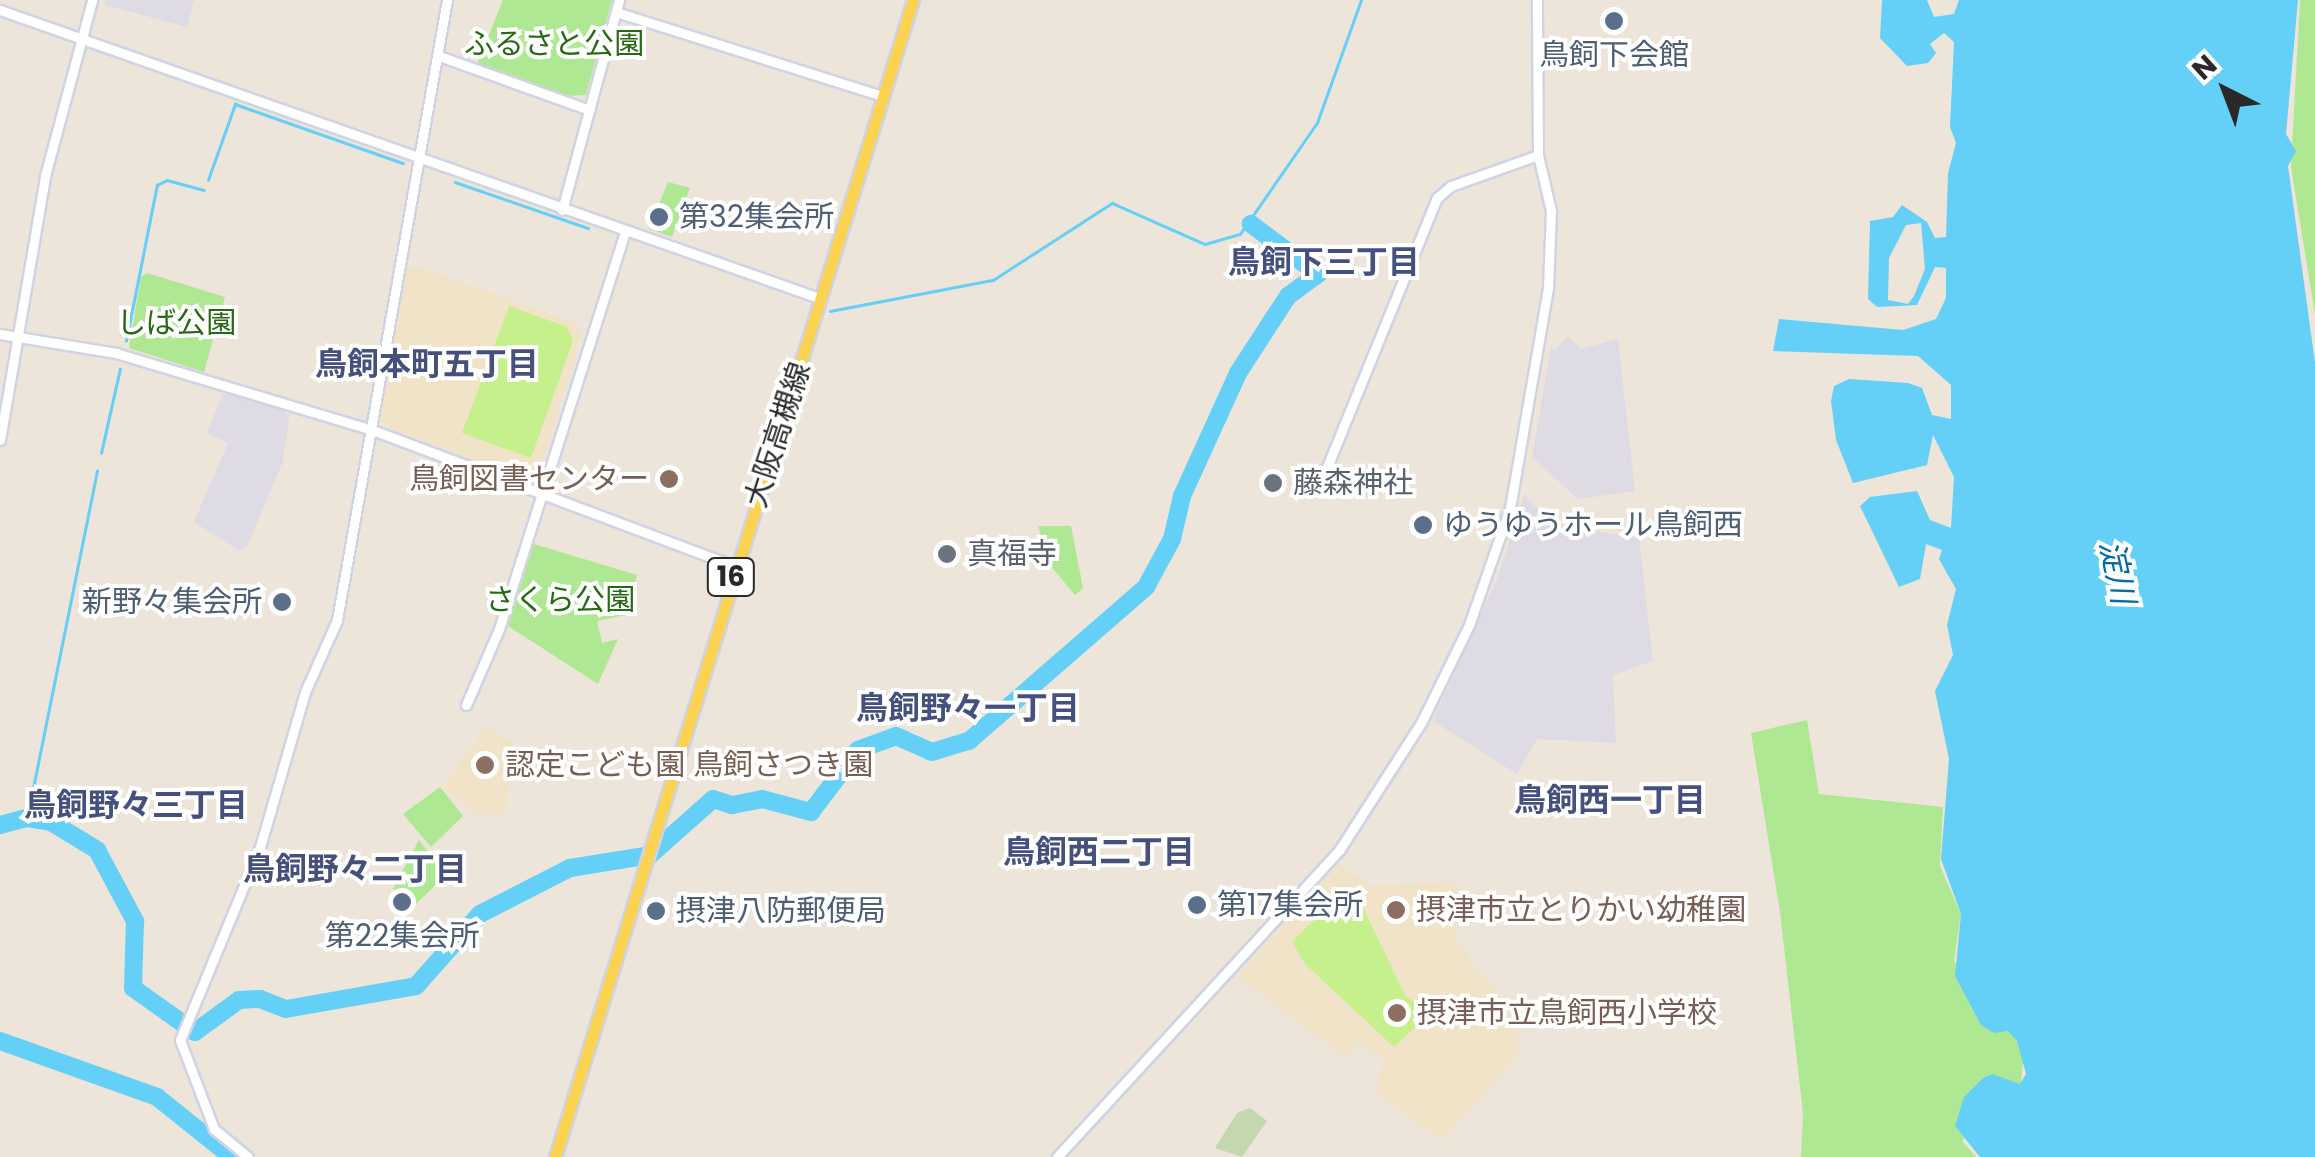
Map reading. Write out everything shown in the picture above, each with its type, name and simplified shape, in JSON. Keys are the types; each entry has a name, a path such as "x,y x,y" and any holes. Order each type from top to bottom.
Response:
{"main road":[{"name":"大阪高槻線","path":"555,1157 734,566 822,298 913,0"}],"street":[{"path":"0,440 45,176 92,0"},
{"path":"248,1157 214,1129 180,1048 182,1033 260,847 306,692 337,620 448,0"},
{"path":"562,210 619,0"},
{"path":"1057,1157 1340,849 1421,723 1469,625 1510,508 1531,412 1550,211 1538,155 1537,0"},
{"path":"0,10 822,298"},
{"path":"616,12 884,96"},
{"path":"439,56 590,110"},
{"path":"1328,467 1437,198 1451,186 1538,155"},
{"path":"466,705 498,629 625,231"},
{"path":"0,334 116,353 370,430 734,566"}],"shaded area":[{"path":"106,0 194,0 187,27 105,5"},
{"path":"416,266 576,323 582,335 539,474 530,480 385,427 379,417 405,270"},
{"path":"1568,336 1581,349 1618,339 1635,491 1578,499 1532,457 1551,346 1555,350"},
{"path":"224,391 283,410 289,419 283,461 247,547 238,550 194,522 228,443 207,433"},
{"path":"1524,495 1552,524 1639,538 1653,661 1613,675 1616,743 1537,739 1517,774 1433,721 1497,579"},
{"name":"認定こども園 鳥飼さつき園","path":"486,726 512,742 506,814 475,814 443,788"},
{"name":"摂津市立鳥飼西小学校","path":"1337,864 1371,885 1458,882 1457,941 1475,966 1464,973 1475,968 1488,978 1517,1027 1519,1055 1442,1140 1376,1093 1383,1060 1356,1041 1347,1059 1237,977"}],"green space":[{"name":"ふるさと公園","path":"503,0 612,0 586,95 567,96 477,64"},
{"path":"2300,0 2315,0 2315,314 2291,167"},
{"path":"668,182 690,188 672,237 649,229"},
{"name":"しば公園","path":"147,273 225,297 204,372 129,348 141,277"},
{"path":"509,306 567,327 573,341 531,458 462,433"},
{"path":"1038,526 1071,526 1083,588 1075,595 1049,564"},
{"name":"さくら公園","path":"534,544 637,575 625,615 597,621 602,643 618,639 598,684 508,626"},
{"path":"1807,720 1819,794 1943,807 1940,866 1961,914 1954,961 2024,1050 2021,1084 2006,1084 1962,1141 1976,1157 1801,1157 1803,1113 1780,912 1751,733"},
{"path":"440,787 463,816 431,847 403,814"},
{"path":"419,840 446,875 416,904 393,889"},
{"path":"1357,895 1405,995 1429,1014 1394,1047 1305,964 1292,942 1336,897"},
{"path":"1250,1108 1267,1121 1242,1157 1215,1148 1237,1113"}],"water":[{"name":"淀川","path":"1882,0 1927,0 1934,17 1954,14 1959,0 2298,0 2286,134 2296,151 2288,166 2315,363 2315,1157 1980,1157 1955,1126 1964,1097 1983,1078 1992,1074 2020,1084 2026,1074 2017,1041 2008,1031 1994,1033 1981,1025 1955,976 1961,914 1941,859 1949,759 1935,691 1953,655 1947,625 1956,589 1939,559 1942,550 1926,544 1920,579 1899,587 1860,506 1870,497 1917,491 1930,520 1951,528 1954,477 1933,435 1927,465 1853,483 1836,440 1831,401 1834,386 1849,379 1908,383 1922,388 1932,415 1951,419 1951,385 1918,356 1773,351 1779,319 1903,330 1936,319 1946,298 1946,268 1935,267 1917,305 1877,307 1868,299 1870,221 1893,217 1902,205 1927,222 1935,238 1946,237 1948,173 1956,143 1950,127 1954,42 1944,33 1930,44 1936,53 1928,63 1907,66 1880,38","holes":["1921,223 1925,269 1908,304 1888,300 1889,258 1906,225"]}],"waterway":[{"path":"830,311 993,280 1112,203 1205,244 1240,234 1317,123 1361,0"},
{"path":"208,180 235,104 403,163"},
{"path":"126,341 157,185 167,180 204,190"},
{"path":"455,182 588,228"},
{"path":"0,825 27,818 51,822 97,850 135,921 133,988 195,1032 239,1000 260,999 286,1009 416,986 480,914 570,868 650,855 713,799 732,805 762,799 811,812 858,750 896,736 932,752 969,741 1146,587 1172,539 1182,496 1238,373 1288,296 1318,274 1251,224"},
{"path":"101,453 120,369"},
{"path":"27,818 97,471"},
{"path":"0,1041 157,1097 232,1157"}],"place":[{"name":"鳥飼下会館","path":"1614,21"},
{"name":"第32集会所","path":"659,217"},
{"name":"鳥飼図書センター","path":"669,479"},
{"name":"藤森神社","path":"1273,483"},
{"name":"ゆうゆうホール鳥飼西","path":"1423,525"},
{"name":"真福寺","path":"947,554"},
{"name":"新野々集会所","path":"282,602"},
{"name":"認定こども園 鳥飼さつき園","path":"485,765"},
{"name":"第22集会所","path":"402,902"},
{"name":"第17集会所","path":"1197,905"},
{"name":"摂津市立とりかい幼稚園","path":"1396,910"},
{"name":"摂津八防郵便局","path":"656,911"},
{"name":"摂津市立鳥飼西小学校","path":"1397,1013"}],"district":[{"name":"鳥飼下三丁目","path":"1324,262"},
{"name":"鳥飼本町五丁目","path":"427,364"},
{"name":"鳥飼野々一丁目","path":"968,708"},
{"name":"鳥飼西一丁目","path":"1610,800"},
{"name":"鳥飼野々三丁目","path":"136,805"},
{"name":"鳥飼西二丁目","path":"1099,852"},
{"name":"鳥飼野々二丁目","path":"355,869"}]}
